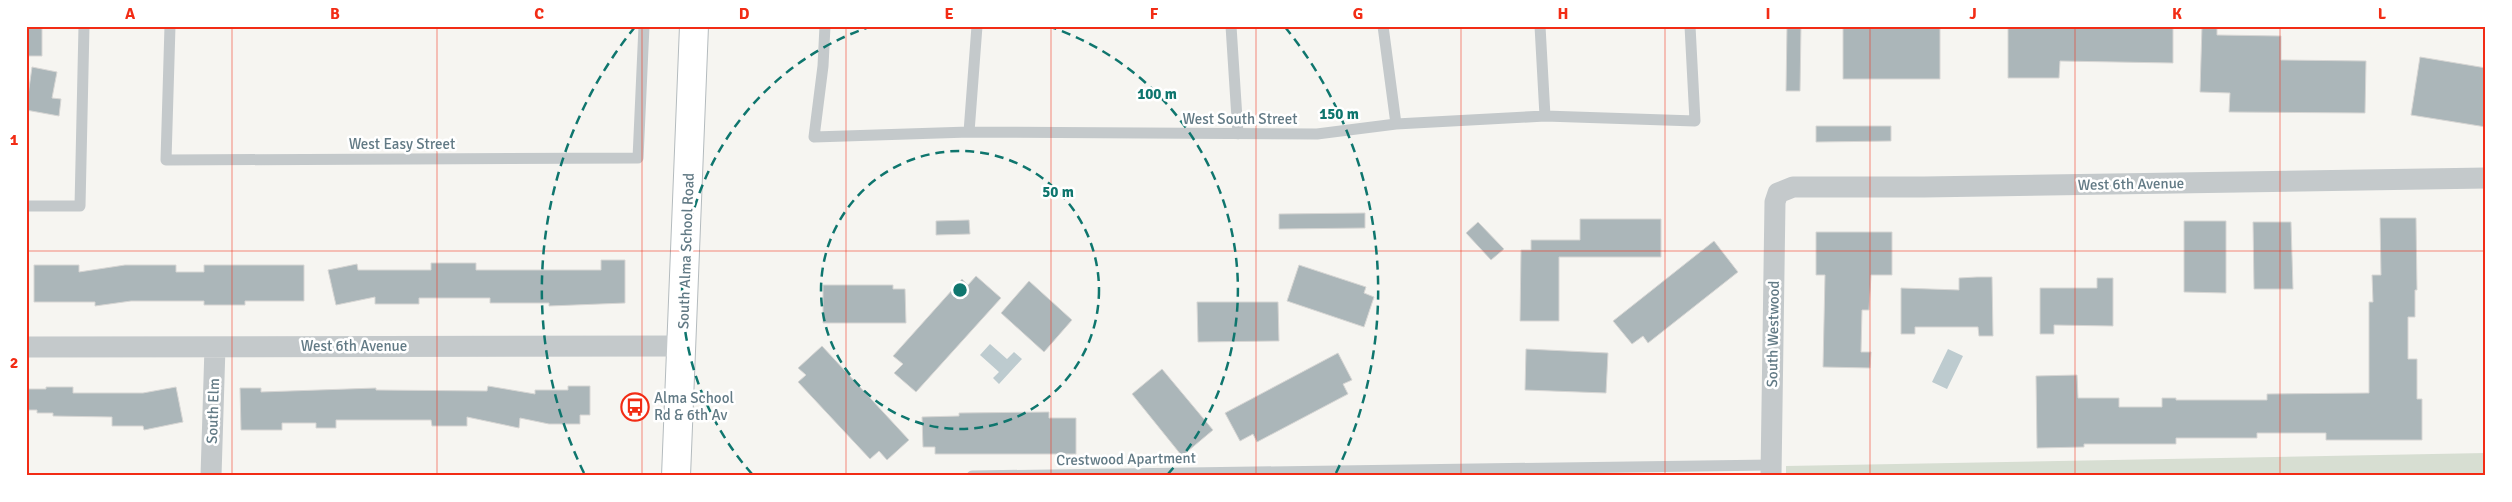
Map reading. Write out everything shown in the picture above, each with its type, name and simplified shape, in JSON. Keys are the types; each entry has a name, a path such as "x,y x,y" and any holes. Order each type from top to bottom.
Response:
{"main road":[{"name":"South Alma School Road","path":"676,476 694,26"}],"street":[{"name":"West 6th Avenue","path":"1778,192 1793,187 1924,187 2486,178"},
{"name":"South Westwood","path":"1771,470 1776,202 1778,192"},
{"name":"West 6th Avenue","path":"26,347 682,346"},
{"name":"South Elm","path":"211,476 215,347"}],"lane":[{"path":"26,206 80,206 84,26"},
{"name":"West Easy Street","path":"170,26 166,160 638,158 644,26"},
{"name":"West South Street","path":"825,26 823,66 814,137 970,132 1317,134 1396,124 1545,116 1695,122 1690,26"},
{"path":"970,132 977,26"},
{"path":"1231,26 1238,134"},
{"path":"1383,26 1396,124"},
{"path":"1540,26 1545,116"},
{"name":"Crestwood Apartment","path":"972,476 1280,472 1771,470"}],"shaded area":[{"path":"990,344 1007,359 1014,352 1022,359 999,384 993,378 999,372 980,355"},
{"path":"1948,349 1963,356 1947,389 1932,382"},
{"path":"2486,453 2486,476 1786,476 1786,466"}],"building":[{"path":"26,26 42,26 42,56 26,56"},
{"path":"1787,26 1801,26 1800,91 1786,91"},
{"path":"2008,26 2173,26 2173,63 2060,61 2059,78 2008,78"},
{"path":"2202,26 2217,26 2217,35 2281,36 2281,60 2366,61 2365,113 2229,112 2230,93 2200,92"},
{"path":"1843,27 1940,28 1940,79 1843,79"},
{"path":"2420,57 2486,68 2486,127 2411,115"},
{"path":"32,67 57,72 52,98 61,99 59,116 26,110"},
{"path":"1816,126 1891,126 1891,141 1816,142"},
{"path":"1365,213 1365,228 1279,229 1279,214"},
{"path":"2380,218 2416,218 2417,290 2415,290 2415,317 2408,317 2408,359 2417,359 2417,399 2422,399 2422,440 2326,440 2326,433 2257,433 2257,438 2176,438 2176,444 2084,444 2084,447 2037,448 2036,376 2077,375 2078,398 2119,398 2119,407 2162,407 2162,398 2176,398 2176,400 2267,400 2267,394 2369,393 2369,302 2373,302 2372,275 2381,275"},
{"path":"1580,219 1661,219 1661,257 1559,257 1559,321 1520,321 1521,250 1531,250 1531,240 1580,240"},
{"path":"969,220 970,234 936,235 936,221"},
{"path":"2184,221 2226,221 2226,293 2184,292"},
{"path":"1478,222 1504,249 1491,260 1466,233"},
{"path":"2253,222 2291,222 2293,289 2254,289"},
{"path":"1816,232 1892,232 1892,275 1871,275 1869,310 1862,310 1861,352 1871,352 1870,368 1823,367 1825,275 1816,275"},
{"path":"1714,241 1738,272 1648,343 1643,336 1632,344 1613,321"},
{"path":"601,260 625,260 625,303 549,306 549,303 490,303 490,298 419,298 419,304 375,304 375,297 336,305 328,270 357,264 358,270 431,270 431,263 476,263 476,270 601,270"},
{"path":"34,265 79,265 79,272 125,265 176,265 176,272 204,272 204,265 304,265 304,301 245,301 245,305 204,305 204,301 131,301 95,306 95,302 34,302"},
{"path":"1299,265 1366,287 1364,293 1374,297 1364,327 1287,301"},
{"path":"976,276 1001,298 916,392 894,373 903,364 893,356 962,279 968,285"},
{"path":"1992,277 1993,336 1979,336 1978,327 1915,327 1915,334 1901,334 1901,288 1959,290 1959,278"},
{"path":"2097,278 2113,278 2113,326 2054,325 2054,334 2040,334 2040,288 2097,288"},
{"path":"1029,281 1072,320 1044,352 1001,313"},
{"path":"823,285 893,285 893,289 905,289 906,323 823,323"},
{"path":"1197,302 1278,302 1279,341 1198,342"},
{"path":"822,346 909,440 887,460 879,451 870,459 798,382 806,375 798,368"},
{"path":"1526,349 1608,353 1606,393 1525,390"},
{"path":"1338,353 1352,380 1343,384 1348,394 1257,442 1253,434 1240,441 1225,413"},
{"path":"1162,369 1213,430 1182,456 1132,394"},
{"path":"488,386 535,394 535,390 568,390 568,386 590,386 590,415 580,415 580,424 549,424 520,418 519,428 467,417 467,426 432,426 431,420 336,420 336,428 316,428 316,423 282,423 282,430 241,430 240,388 261,388 261,392 376,388 376,390 487,391"},
{"path":"46,387 73,387 73,393 143,393 176,387 183,422 144,430 143,426 112,426 112,417 53,416 53,413 37,413 37,410 28,410 28,389 46,389"},
{"path":"1049,412 1049,418 1076,418 1076,454 935,454 935,447 923,447 922,417 959,416 959,413"}],"place":[{"name":"Alma School Rd & 6th Av","path":"635,407"}]}
